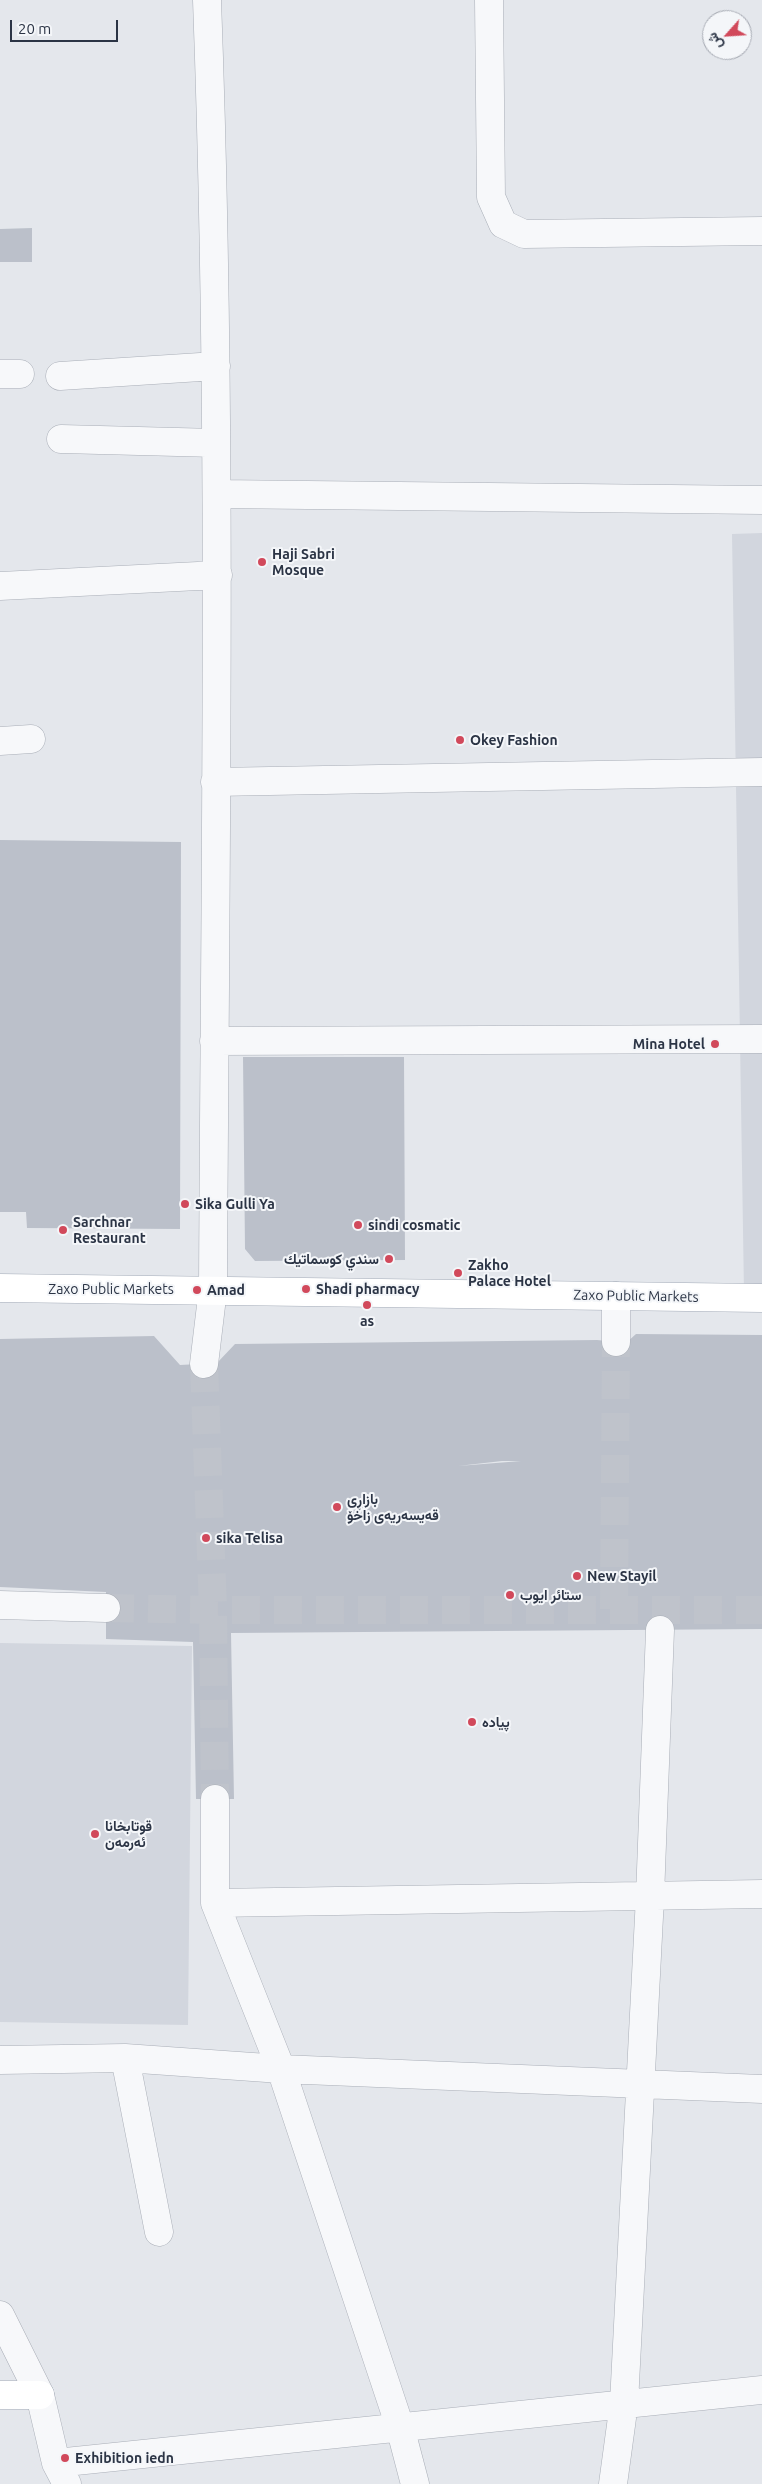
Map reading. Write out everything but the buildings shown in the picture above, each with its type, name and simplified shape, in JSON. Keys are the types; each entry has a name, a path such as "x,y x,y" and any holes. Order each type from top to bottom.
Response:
{"main road":[{"name":"Zaxo Public Markets","path":"0,1288 213,1289 762,1298"},
{"path":"0,2395 40,2395"}],"street":[{"path":"204,1364 213,1289 215,782 218,575 214,194 207,0"},
{"path":"490,0 491,197 503,224 524,234 762,231"},
{"path":"60,376 216,366"},
{"path":"61,439 216,443"},
{"path":"217,494 762,500"},
{"path":"0,586 218,575"},
{"path":"0,741 32,740"},
{"path":"215,782 762,772"},
{"path":"214,1041 762,1038"},
{"path":"616,1296 616,1342"},
{"path":"0,1605 106,1608"},
{"path":"613,2484 624,2403 650,1897 660,1630"},
{"path":"215,1799 215,1903 281,2069 400,2427 415,2484"},
{"path":"215,1903 762,1894"},
{"path":"0,2060 125,2058 281,2069 762,2089"},
{"path":"125,2058 159,2232"},
{"path":"0,2315 40,2395 62,2473 400,2427 762,2390"}],"shaded area":[{"path":"762,533 762,1292 744,1293 732,534"},
{"name":"قوتابخانا ئه‌رمه‌ن","path":"0,1643 192,1646 188,2025 0,2022"}],"tunnel":[{"path":"614,1609 616,1342"},
{"path":"204,1364 213,1610 215,1799"},
{"path":"106,1608 213,1610 762,1610"}],"place":[{"name":"Haji Sabri Mosque","path":"262,562"},
{"name":"Okey Fashion","path":"460,740"},
{"name":"Mina Hotel","path":"715,1044"},
{"name":"Sika Gulli Ya","path":"185,1204"},
{"name":"sindi cosmatic","path":"358,1225"},
{"name":"Sarchnar Restaurant","path":"63,1230"},
{"name":"سندي کوسماتیك","path":"389,1259"},
{"name":"Zakho Palace Hotel","path":"458,1273"},
{"name":"Shadi pharmacy","path":"306,1289"},
{"name":"Amad","path":"197,1290"},
{"name":"as","path":"367,1305"},
{"name":"بازاڕی قەیسەریەی زاخۆ","path":"337,1507"},
{"name":"sika Telisa","path":"206,1538"},
{"name":"New Stayil","path":"577,1576"},
{"name":"ستائر ايوب","path":"510,1595"},
{"name":"پیادە","path":"472,1722"},
{"name":"قوتابخانا ئه‌رمه‌ن","path":"95,1834"},
{"name":"Exhibition iedn","path":"65,2458"}]}
